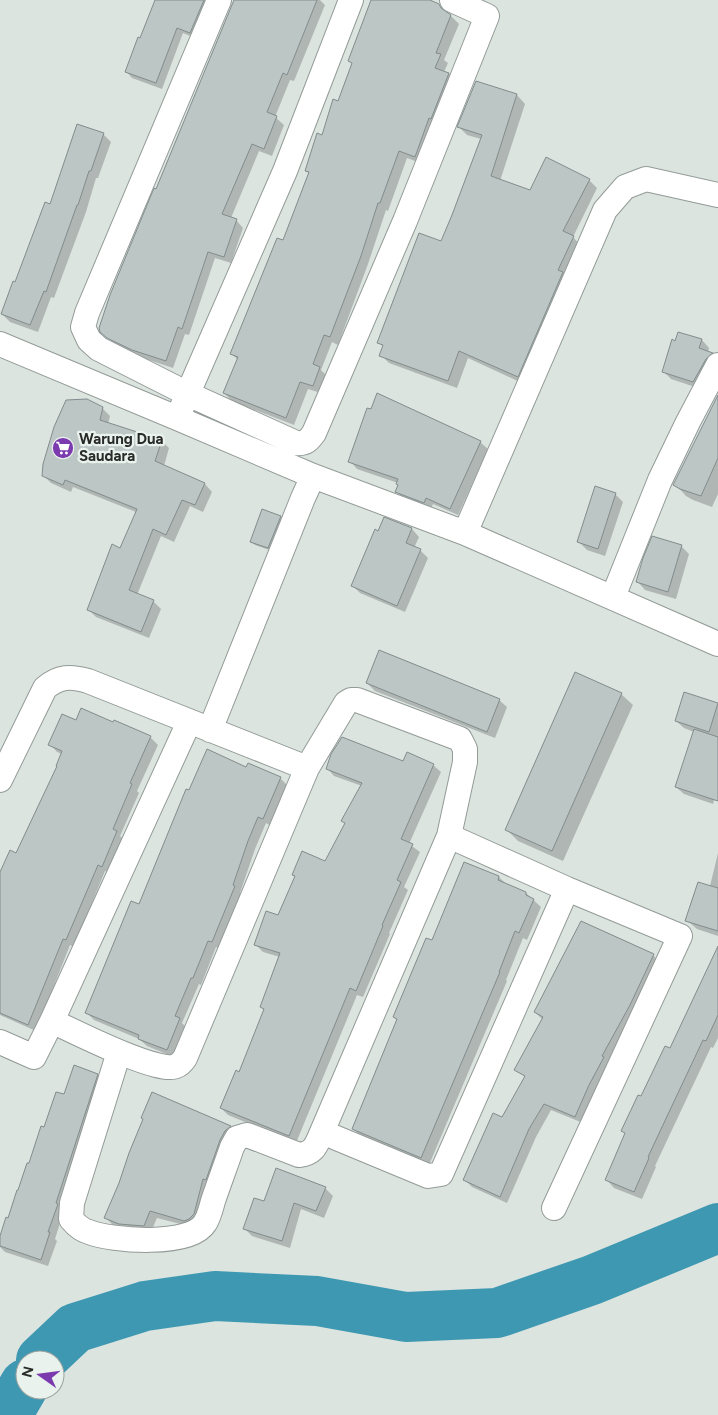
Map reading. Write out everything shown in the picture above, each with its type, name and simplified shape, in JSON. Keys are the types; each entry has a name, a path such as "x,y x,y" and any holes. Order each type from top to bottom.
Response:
{"street":[{"path":"219,0 87,313 83,327 89,340 99,349 188,394 296,443 303,444 314,433 405,220 487,16 452,0"},
{"path":"177,418 285,171 351,0"},
{"path":"465,533 605,210 625,186 646,179 718,194"},
{"path":"0,344 313,476 465,533 718,644"},
{"path":"613,597 660,480 718,365"},
{"path":"0,1042 34,1057 200,726 313,476"},
{"path":"0,780 45,688 56,681 70,677 88,681 308,768"},
{"path":"52,1021 119,1052 165,1068 176,1067 185,1058 308,768 346,703 351,700 357,700 460,739 465,749 465,762 449,836 313,1150 307,1154 299,1154 247,1135 237,1138 232,1147 205,1223 193,1233 147,1241 101,1235 77,1227 71,1219 72,1203 119,1052"},
{"path":"449,836 567,889 680,936 554,1208"},
{"path":"322,1132 428,1176 441,1174 567,889"}],"building":[{"path":"155,0 204,0 190,33 177,28 156,83 125,72"},
{"path":"234,0 317,0 287,75 283,73 267,112 277,116 264,149 252,144 222,214 237,219 224,257 208,252 182,329 178,327 166,361 132,350 107,338 100,332 99,328 110,295 154,188 156,189"},
{"path":"371,0 430,0 439,4 441,8 451,15 436,53 441,54 435,68 449,73 431,119 429,118 415,157 399,151 380,203 378,203 361,256 330,337 324,335 313,364 320,367 313,386 300,382 286,418 223,393 238,357 230,354 277,238 283,240 309,172 305,171 317,133 322,135 333,99 338,101 352,63 348,61"},
{"path":"476,81 517,94 491,176 530,190 546,157 590,179 563,231 574,236 558,270 563,272 518,377 459,351 448,381 379,356 383,345 377,343 419,233 441,241 452,215 482,135 457,127"},
{"path":"77,124 104,133 46,292 44,291 30,325 1,314 45,202 50,204"},
{"path":"678,332 702,339 699,348 713,353 706,359 693,382 662,372 672,339 675,341"},
{"path":"377,393 481,441 450,509 426,498 424,503 395,492 398,479 348,462 367,408 371,409"},
{"path":"718,395 718,458 701,496 673,485"},
{"path":"87,399 103,407 100,420 162,440 155,461 205,483 195,505 182,500 166,535 153,529 129,590 154,600 141,632 87,610 112,544 120,548 137,509 65,480 63,485 42,476 43,464 54,427 66,400"},
{"path":"595,486 616,493 598,549 577,542"},
{"path":"262,509 281,516 268,548 250,542"},
{"path":"384,517 412,528 406,543 421,549 397,606 351,586 375,529 378,531"},
{"path":"652,536 682,545 668,592 636,582"},
{"path":"379,650 500,699 487,732 366,683"},
{"path":"575,672 622,693 552,851 505,830"},
{"path":"684,692 718,703 709,732 675,721"},
{"path":"81,708 151,736 130,783 132,784 113,829 117,831 102,867 98,865 66,940 63,939 28,1025 0,1013 0,872 10,850 16,853 57,766 62,751 48,745 62,714 76,720"},
{"path":"694,729 718,737 718,801 675,787"},
{"path":"342,737 403,761 407,752 434,764 401,839 413,844 397,880 401,882 356,991 350,988 289,1136 220,1108 236,1070 239,1072 264,1009 260,1007 280,953 254,945 266,911 278,915 295,876 292,875 302,851 325,861 345,823 341,821 362,783 326,769 331,754"},
{"path":"207,749 246,767 248,763 281,777 263,819 258,817 233,885 235,886 212,942 208,941 175,1016 180,1018 167,1050 138,1039 139,1035 85,1013 131,901 139,904 186,789 189,790"},
{"path":"464,862 499,876 498,880 526,892 526,895 534,899 519,933 515,931 500,972 421,1158 352,1129 397,1019 393,1017 426,938 432,940"},
{"path":"698,882 718,888 718,931 685,921"},
{"path":"581,921 654,954 630,1005 602,1056 604,1057 575,1117 544,1104 529,1129 500,1197 463,1180 493,1113 502,1117 525,1076 514,1070 543,1017 534,1012"},
{"path":"718,946 718,1015 706,1041 703,1040 648,1157 634,1192 605,1180 625,1133 621,1131 638,1095 641,1096 665,1046 670,1048"},
{"path":"74,1065 98,1074 56,1203 58,1204 41,1260 0,1246 0,1236 27,1163 29,1163 41,1126 44,1127 56,1092 64,1094"},
{"path":"152,1092 231,1126 225,1131 220,1140 206,1180 203,1179 194,1214 189,1219 184,1221 150,1211 144,1226 119,1224 104,1218 119,1183"},
{"path":"276,1168 326,1187 316,1211 294,1203 282,1241 243,1229 254,1198 264,1201"}],"waterway":[{"path":"52,1350 75,1328 145,1306 215,1296 317,1301 406,1317 497,1313 592,1280 718,1228"},
{"path":"7,1415 16,1400"}],"place":[{"name":"Warung Dua Saudara","path":"63,448"}]}
